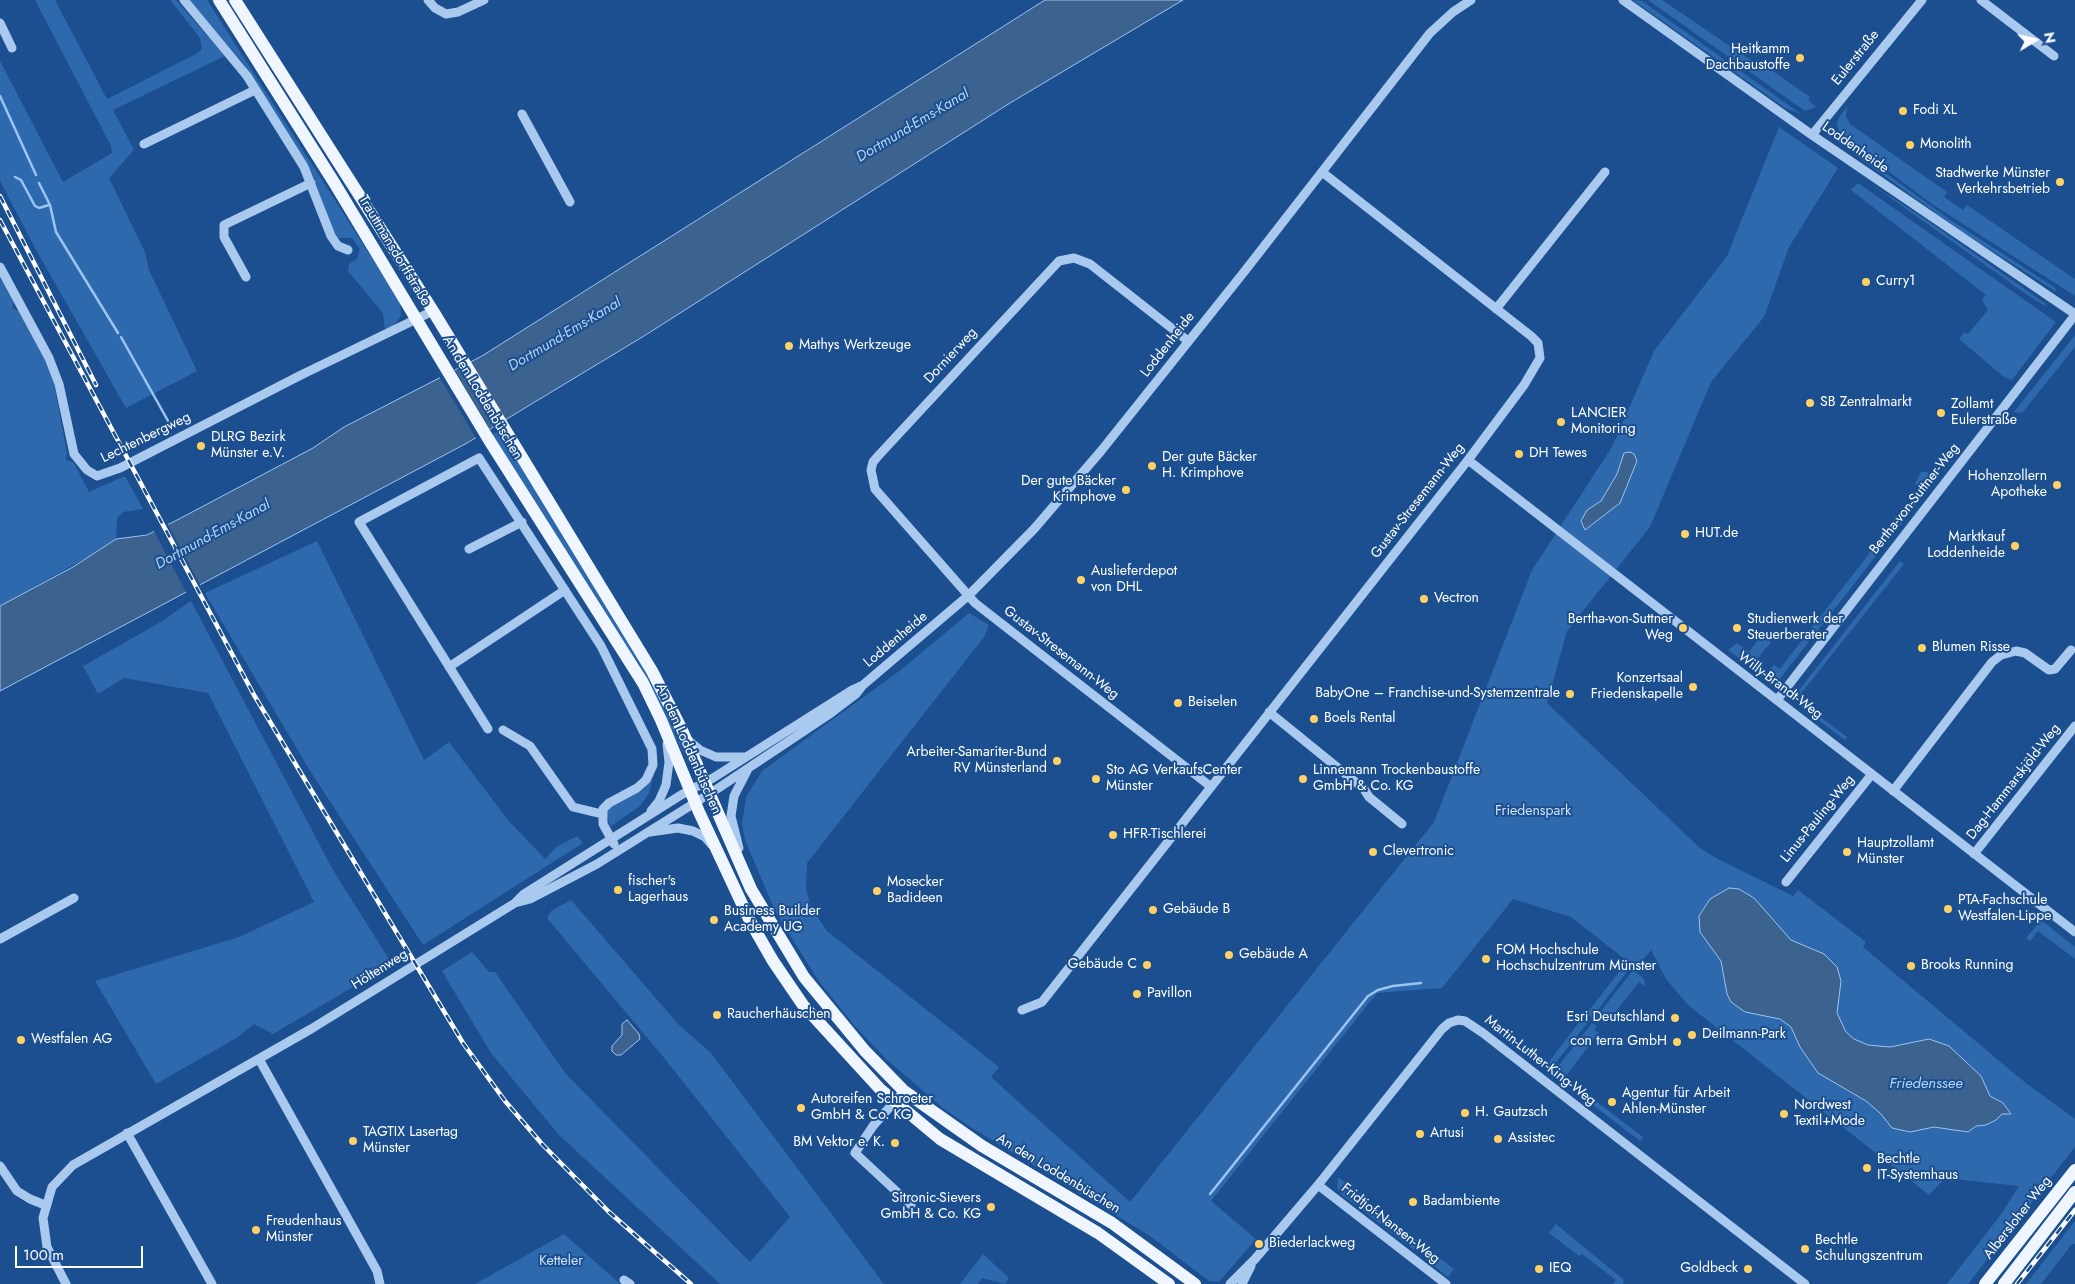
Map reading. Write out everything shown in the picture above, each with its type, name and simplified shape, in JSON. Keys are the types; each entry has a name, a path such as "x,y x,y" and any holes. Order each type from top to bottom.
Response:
{"main road":[{"name":"Trauttmansdorffstraße","path":"219,0 418,320"},
{"name":"Trauttmansdorffstraße","path":"235,0 433,311"},
{"name":"An den Loddenbüschen","path":"433,311 634,640 680,728 750,889 804,977 865,1052 904,1091 982,1146 1112,1223 1195,1284"},
{"name":"An den Loddenbüschen","path":"418,320 489,440 643,683 663,723 716,851 750,921 773,961 803,1005 852,1061 894,1102 940,1139 1098,1233 1164,1282"},
{"name":"Albersloher Weg","path":"1985,1284 2075,1170"},
{"path":"2004,1284 2075,1192"}],"street":[{"path":"184,0 230,53 292,146 311,183 331,236 338,246 348,250"},
{"path":"428,0 435,8 446,14 458,12 484,0"},
{"name":"Loddenheide","path":"693,796 750,767 831,713 856,694 863,685 969,595 1040,522 1101,450 1430,33 1453,12 1470,0"},
{"name":"Loddenheide","path":"1623,0 1812,135 2075,315"},
{"name":"Eulerstraße","path":"1812,135 1922,0"},
{"path":"1981,0 2054,56"},
{"path":"0,23 12,48"},
{"path":"144,144 255,90"},
{"path":"522,114 570,202"},
{"name":"Gustav-Stresemann-Weg","path":"1022,1010 1042,1002 1468,460 1524,385 1540,358 1538,343 1322,172"},
{"path":"1496,309 1605,172"},
{"path":"246,277 224,237 224,225 311,183"},
{"name":"Dornierweg","path":"969,595 876,489 871,470 873,462 879,455 1059,261 1074,258 1090,264 1188,340"},
{"name":"Lechtenbergweg","path":"0,267 50,358 59,384 74,454 87,470 97,476 120,468 301,375 418,320"},
{"name":"Trauttmansdorffstraße","path":"418,320 433,311"},
{"name":"Bertha-von-Suttner-Weg","path":"1777,700 2075,315"},
{"path":"488,728 359,522 479,458 566,590 607,657 648,739 653,754 651,770 646,780 637,788 609,803 602,814 603,824 618,850"},
{"name":"Willy-Brandt-Weg","path":"1468,460 2075,932"},
{"path":"469,548 522,522"},
{"path":"449,667 566,590"},
{"name":"Gustav-Stresemann-Weg","path":"969,595 992,618 1210,786"},
{"path":"1893,791 1992,662 2001,655 2016,651 2025,653 2049,670 2055,669 2070,650"},
{"name":"Loddenheide","path":"706,788 746,756 863,685"},
{"path":"1269,712 1364,789 1369,797 1402,824"},
{"name":"Höltenweg","path":"644,819 659,801 669,772 668,748 663,723"},
{"name":"Dag-Hammarskjöld-Weg","path":"1974,854 2075,726"},
{"path":"680,728 690,742 700,750 716,757 746,756"},
{"path":"503,730 530,746 573,808 602,814"},
{"path":"750,767 734,796 731,816 750,889"},
{"name":"Linus-Pauling-Weg","path":"1786,882 1872,774"},
{"name":"Höltenweg","path":"514,903 524,894 644,819 693,796"},
{"name":"Höltenweg","path":"66,1284 45,1240 43,1218 45,1205 52,1187 73,1165 259,1059 514,903 546,890 618,850 646,832 693,796"},
{"name":"Höltenweg","path":"646,832 678,828 693,831 705,837 716,851"},
{"path":"0,939 74,898"},
{"name":"Martin-Luther-King-Weg","path":"1230,1284 1255,1259 1318,1185 1442,1029 1454,1021 1462,1020 1483,1033 1793,1280 1806,1284"},
{"path":"259,1059 373,1264 380,1284"},
{"path":"904,1091 857,1146 855,1153 911,1205"},
{"path":"127,1133 212,1284"},
{"path":"0,1166 17,1191 45,1205"},
{"name":"Fridtjof-Nansen-Weg","path":"1318,1185 1446,1284"},
{"name":"Martin-Luther-King-Weg","path":"1242,1284 1255,1259"}],"green space":[{"path":"35,0 55,0 107,99 196,54 202,49 200,38 170,0 176,0 225,56 113,110 134,150 109,178 145,252 149,270 197,371 126,408 35,248 0,181 0,61 63,182 112,153 111,146"},
{"path":"189,0 207,0 400,302 401,315 394,326 385,331 383,313 348,271 349,264 357,259 360,249 352,238 338,238 333,233 316,184 302,156 243,63"},
{"path":"1633,0 1642,1 1801,114 1785,108"},
{"path":"1648,0 1662,0 1755,63 1757,61 1761,63 1810,97 1808,100 1816,107 1805,111"},
{"path":"1847,107 1846,116 1850,124 1947,192 1944,197 1963,210 1967,205 2075,279 2075,296 1932,204 1840,135 1837,124 1839,117"},
{"name":"Friedenspark","path":"1779,127 1838,168 1789,247 1764,317 1711,382 1650,527 1567,631 1547,703 1700,848 1718,859 1793,896 1798,890 1866,942 1863,947 2027,1084 2075,1119 2075,1147 1968,1284 1947,1284 2002,1213 2019,1186 1945,1178 1929,1195 1688,1005 1666,979 1651,950 1636,968 1571,917 1513,899 1442,988 1377,993 1211,1201 1256,1239 1219,1282 1209,1281 1150,1236 972,1128 943,1108 886,1059 853,1024 818,980 775,911 745,840 742,824 746,797 762,771 902,669 969,613 989,625 984,637 807,863 806,889 811,907 827,931 999,1067 991,1077 1130,1202 1434,822 1532,570 1612,447 1654,351 1727,256"},
{"path":"1844,143 1949,219 2054,287 2055,291 1961,231 1858,157 1843,145"},
{"path":"1858,183 2056,322 2012,380 2004,377 1959,339 1964,332 1968,334 1988,310 1982,300 1986,295 1851,190"},
{"path":"1871,184 1925,219 2046,304 2045,306 2029,296"},
{"path":"0,275 14,301 12,308 19,311 52,374 67,453 66,460 74,463 89,492 125,476 143,509 123,512 117,518 116,539 113,543 0,606"},
{"path":"2075,335 2075,347 2022,413 2014,412"},
{"path":"499,431 625,633 663,702 694,774 639,664 618,635 491,435"},
{"path":"1921,472 1927,472 1936,479 1779,680 1771,682 1763,677 1774,665 1780,669 1920,488 1915,484"},
{"path":"317,541 424,760 449,742 508,820 545,859 556,847 577,836 583,843 423,945 307,766 205,593"},
{"path":"1900,561 1904,564 1800,695 1803,704 1847,737 1845,740 1800,706 1796,699 1796,694"},
{"path":"191,601 333,870 392,964 273,1034 254,1024 238,1037 156,1084 95,981 239,937 314,902 208,693 124,678 98,694 83,666 159,623"},
{"path":"1762,635 1771,642 1751,667 1728,650 1737,643 1749,652"},
{"path":"655,771 649,793 640,806 611,826 607,811 609,808 641,791 650,783"},
{"path":"571,900 679,1025 711,1053 884,1284 720,1284 559,1135 491,1053 442,971 472,952 489,972 495,972 565,1073 750,1262 790,1217 665,1059 547,918 551,911"},
{"path":"2041,920 2075,947 2075,959 2038,931 2030,941 2026,938"},
{"path":"1614,968 1629,969 1592,1018 1587,1013 1619,972"},
{"path":"1633,970 1644,979 1646,987 1639,982 1606,1024 1594,1020"},
{"path":"1584,1016 1589,1021 1549,1071 1539,1064 1543,1059 1548,1063"},
{"path":"1592,1023 1597,1026 1594,1029 1599,1033 1565,1077 1570,1082 1567,1086 1552,1074"},
{"path":"1576,1086 1643,1137 1640,1141 1573,1090"},
{"path":"1338,1177 1368,1200 1364,1206 1374,1214 1379,1209 1386,1215 1382,1220 1409,1242 1413,1237 1421,1243 1422,1246 1417,1252 1342,1195 1337,1188"},
{"path":"2075,1221 2075,1244 2072,1244 2041,1284 2026,1284"},
{"path":"1556,1224 1624,1280 1623,1284 1613,1284 1616,1280 1582,1254 1579,1256 1549,1233"},
{"name":"Ketteler","path":"564,1234 620,1284 475,1284"},
{"path":"1432,1252 1454,1269 1448,1277 1426,1260"},
{"path":"983,1254 1009,1278 1005,1284 982,1278 978,1284 960,1284"}],"water":[{"name":"Dortmund-Ems-Kanal","path":"1045,0 1183,0 1010,103 644,336 467,443 0,691 0,606 73,567 116,539 147,535 179,519 313,448 344,427 482,356"},
{"path":"1630,452 1634,454 1637,461 1620,503 1585,530 1581,521 1587,510 1601,501 1617,474 1624,453"},
{"name":"Friedenssee","path":"1729,888 1739,889 1754,898 1791,940 1824,954 1837,967 1841,981 1837,1013 1846,1032 1854,1039 1868,1045 1890,1047 1929,1039 1949,1046 1981,1076 1990,1096 2003,1103 2011,1114 2002,1114 1996,1120 1986,1125 1976,1126 1968,1132 1934,1127 1910,1132 1892,1128 1881,1114 1866,1101 1818,1073 1800,1047 1791,1027 1780,1019 1745,1012 1731,1002 1727,994 1721,961 1700,932 1699,916 1710,899"},
{"path":"627,1020 639,1034 640,1039 621,1055 616,1055 612,1051 612,1046 622,1035 622,1024"}],"pier":[{"path":"454,369 491,431 477,440 439,376"},
{"path":"167,523 201,587 187,594 153,529"}],"waterway":[{"path":"0,96 36,175"},
{"path":"15,177 21,180 35,206 39,208 49,205"},
{"path":"39,183 50,205 56,232 118,333"},
{"path":"121,337 172,428"},
{"path":"1210,1194 1368,996 1378,990 1393,986 1421,983"}],"railway":[{"path":"0,196 96,385"},
{"path":"0,220 254,695 463,1043 505,1101 542,1144 609,1212 691,1284"},
{"path":"2017,1284 2075,1210"}],"place":[{"name":"Heitkamm Dachbaustoffe","path":"1800,58"},
{"name":"Fodi XL","path":"1903,111"},
{"name":"Monolith","path":"1910,145"},
{"name":"Stadtwerke Münster Verkehrsbetrieb","path":"2060,182"},
{"name":"Curry1","path":"1866,282"},
{"name":"Mathys Werkzeuge","path":"789,346"},
{"name":"SB Zentralmarkt","path":"1810,403"},
{"name":"Zollamt Eulerstraße","path":"1941,413"},
{"name":"LANCIER Monitoring","path":"1561,422"},
{"name":"DLRG Bezirk Münster e.V.","path":"201,446"},
{"name":"DH Tewes","path":"1519,454"},
{"name":"Der gute Bäcker H. Krimphove","path":"1152,466"},
{"name":"Hohenzollern Apotheke","path":"2057,485"},
{"name":"Der gute Bäcker Krimphove","path":"1126,490"},
{"name":"HUT.de","path":"1685,534"},
{"name":"Marktkauf Loddenheide","path":"2015,546"},
{"name":"Auslieferdepot von DHL","path":"1081,580"},
{"name":"Vectron","path":"1424,599"},
{"name":"Bertha-von-Suttner Weg","path":"1683,628"},
{"name":"Studienwerk der Steuerberater","path":"1737,628"},
{"name":"Blumen Risse","path":"1922,648"},
{"name":"Konzertsaal Friedenskapelle","path":"1693,687"},
{"name":"BabyOne – Franchise-und-Systemzentrale","path":"1570,694"},
{"name":"Beiselen","path":"1178,703"},
{"name":"Boels Rental","path":"1314,719"},
{"name":"Arbeiter-Samariter-Bund RV Münsterland","path":"1057,761"},
{"name":"Sto AG VerkaufsCenter Münster","path":"1096,779"},
{"name":"Linnemann Trockenbaustoffe GmbH & Co. KG","path":"1303,779"},
{"name":"HFR-Tischlerei","path":"1113,835"},
{"name":"Clevertronic","path":"1373,852"},
{"name":"Hauptzollamt Münster","path":"1847,852"},
{"name":"fischer's Lagerhaus","path":"618,890"},
{"name":"Mosecker Badideen","path":"877,891"},
{"name":"PTA-Fachschule Westfalen-Lippe","path":"1948,909"},
{"name":"Gebäude B","path":"1153,910"},
{"name":"Business Builder Academy UG","path":"714,920"},
{"name":"Gebäude A","path":"1229,955"},
{"name":"FOM Hochschule Hochschulzentrum Münster","path":"1486,959"},
{"name":"Gebäude C","path":"1147,965"},
{"name":"Brooks Running","path":"1911,966"},
{"name":"Pavillon","path":"1137,994"},
{"name":"Raucherhäuschen","path":"717,1015"},
{"name":"Esri Deutschland","path":"1675,1018"},
{"name":"Deilmann-Park","path":"1692,1035"},
{"name":"Westfalen AG","path":"21,1040"},
{"name":"con terra GmbH","path":"1677,1042"},
{"name":"Agentur für Arbeit Ahlen-Münster","path":"1612,1102"},
{"name":"Autoreifen Schroeter GmbH & Co. KG","path":"801,1108"},
{"name":"H. Gautzsch","path":"1465,1113"},
{"name":"Nordwest Textil+Mode","path":"1784,1114"},
{"name":"Artusi","path":"1420,1134"},
{"name":"Assistec","path":"1498,1139"},
{"name":"TAGTIX Lasertag Münster","path":"353,1141"},
{"name":"BM Vektor e. K.","path":"895,1143"},
{"name":"Bechtle IT-Systemhaus","path":"1867,1168"},
{"name":"Badambiente","path":"1413,1202"},
{"name":"Sitronic-Sievers GmbH & Co. KG","path":"991,1207"},
{"name":"Freudenhaus Münster","path":"256,1230"},
{"name":"Biederlackweg","path":"1259,1244"},
{"name":"Bechtle Schulungszentrum","path":"1805,1249"},
{"name":"IEQ","path":"1539,1269"},
{"name":"Goldbeck","path":"1748,1269"}]}
